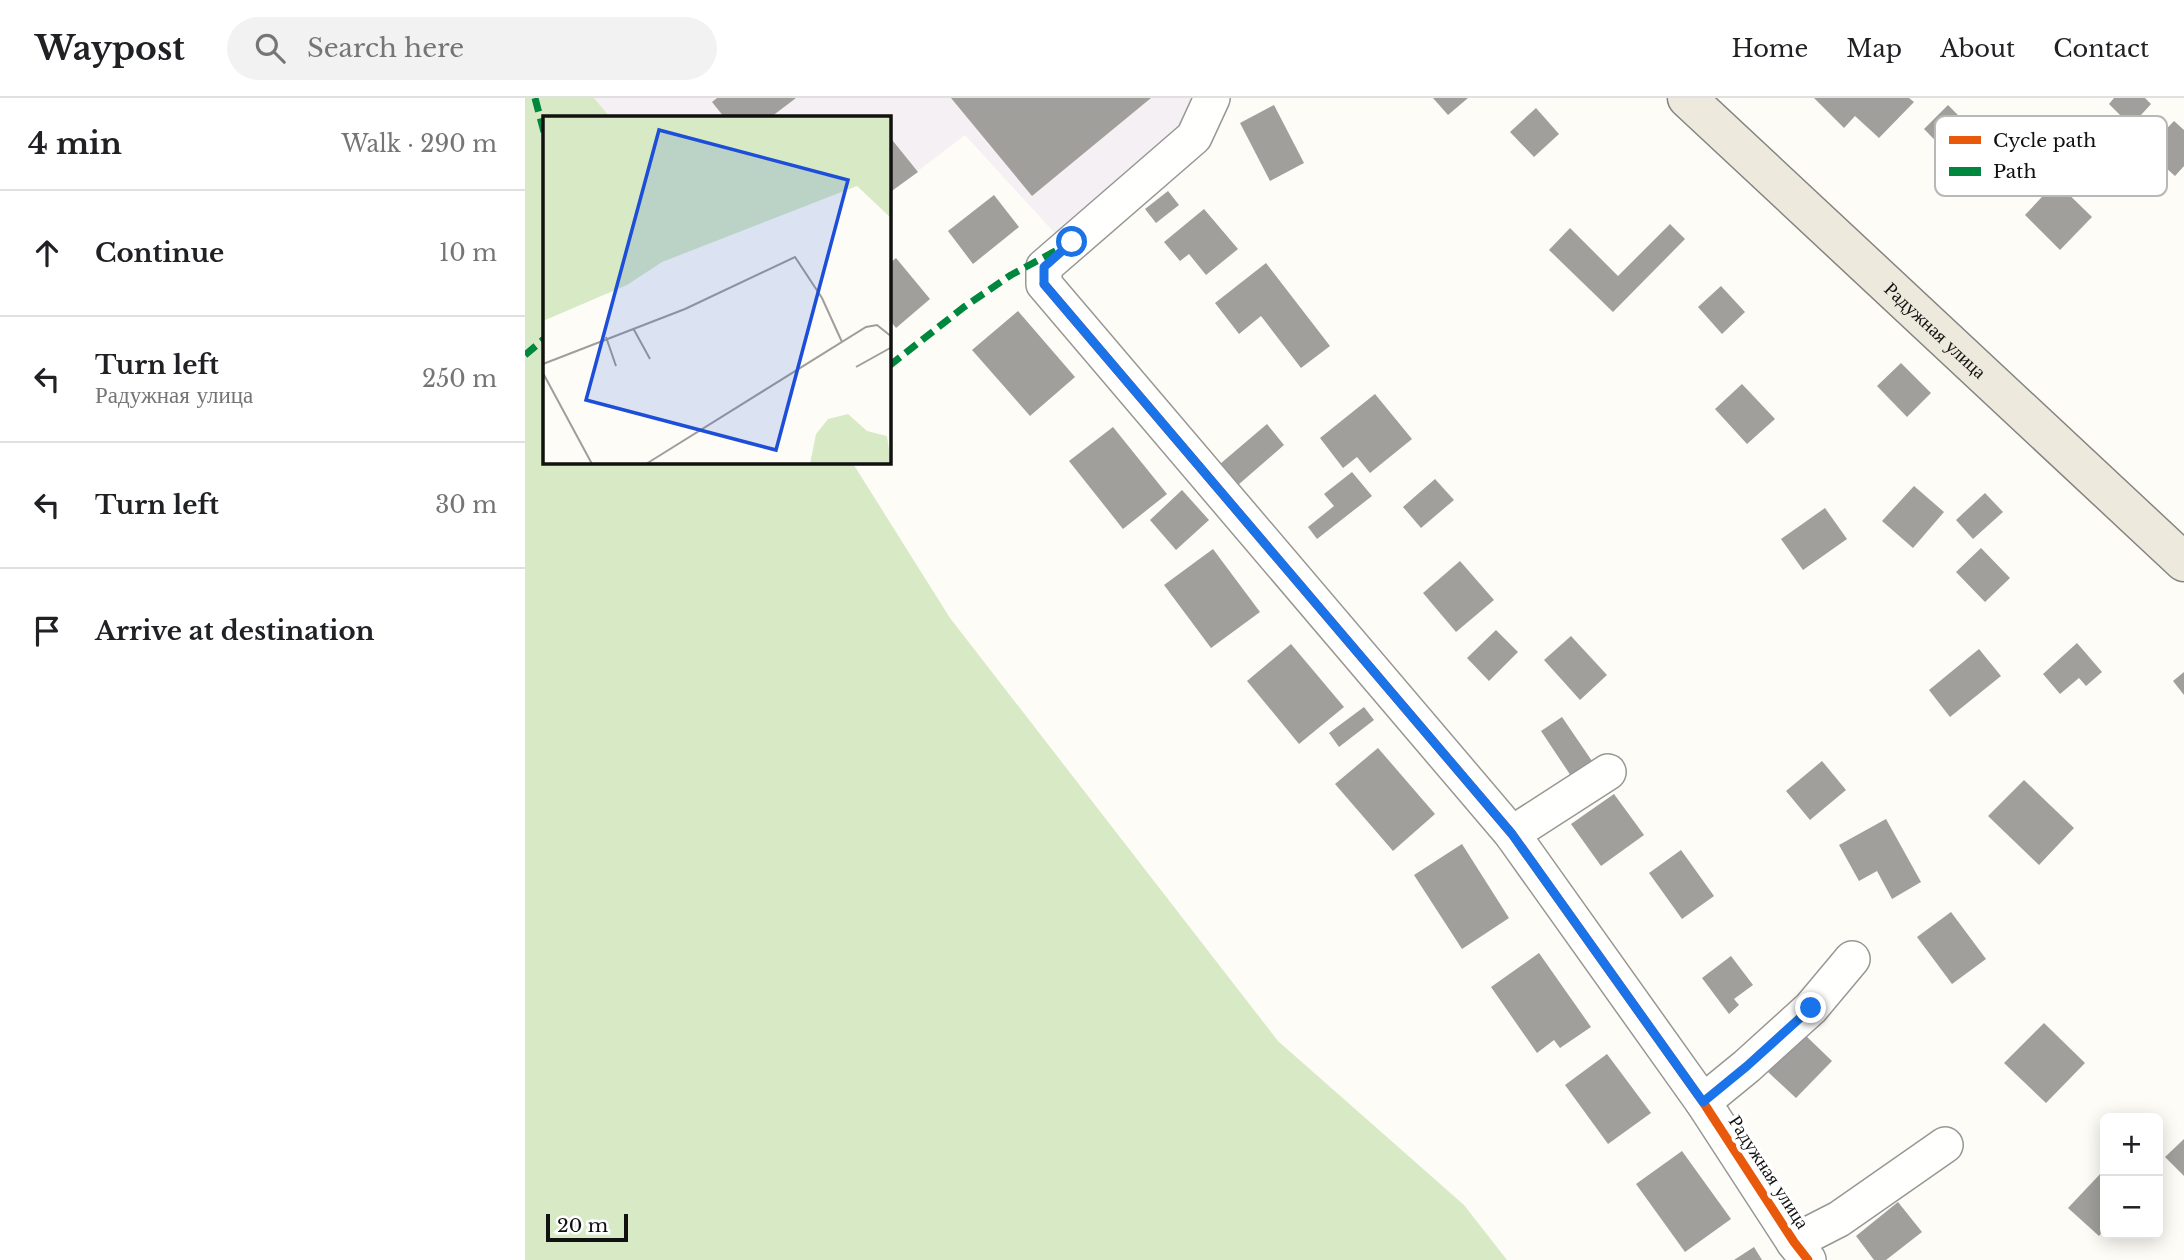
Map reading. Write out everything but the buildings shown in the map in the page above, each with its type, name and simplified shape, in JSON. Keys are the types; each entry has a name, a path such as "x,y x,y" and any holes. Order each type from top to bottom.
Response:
{"main road":[{"name":"Радужная улица","path":"1688,98 2184,562"}],"street":[{"name":"Радужная улица","path":"1212,98 1194,137 1044,267 1044,284 1512,834 1703,1102 1801,1251"},
{"path":"1512,834 1608,772"},
{"path":"1703,1102 1811,1008 1852,959"},
{"path":"1801,1251 1839,1219 1945,1145"}],"shaded area":[{"path":"594,98 1197,98 1190,131 1061,240 965,135 891,191 891,116 609,116"}],"green space":[{"path":"525,98 594,98 609,116 543,116 543,464 853,464 950,618 1278,1041 1464,1205 1507,1260 525,1260"}],"marked path":[{"path":"535,98 543,128"},
{"path":"891,364 964,307 1011,275 1072,242"},
{"path":"525,355 543,340"}],"cycle path":[{"path":"1044,284 1512,834 1703,1102 1808,1260"}],"route":[{"path":"1072,242 1044,267 1044,284 1512,834 1703,1102 1811,1008"}]}
